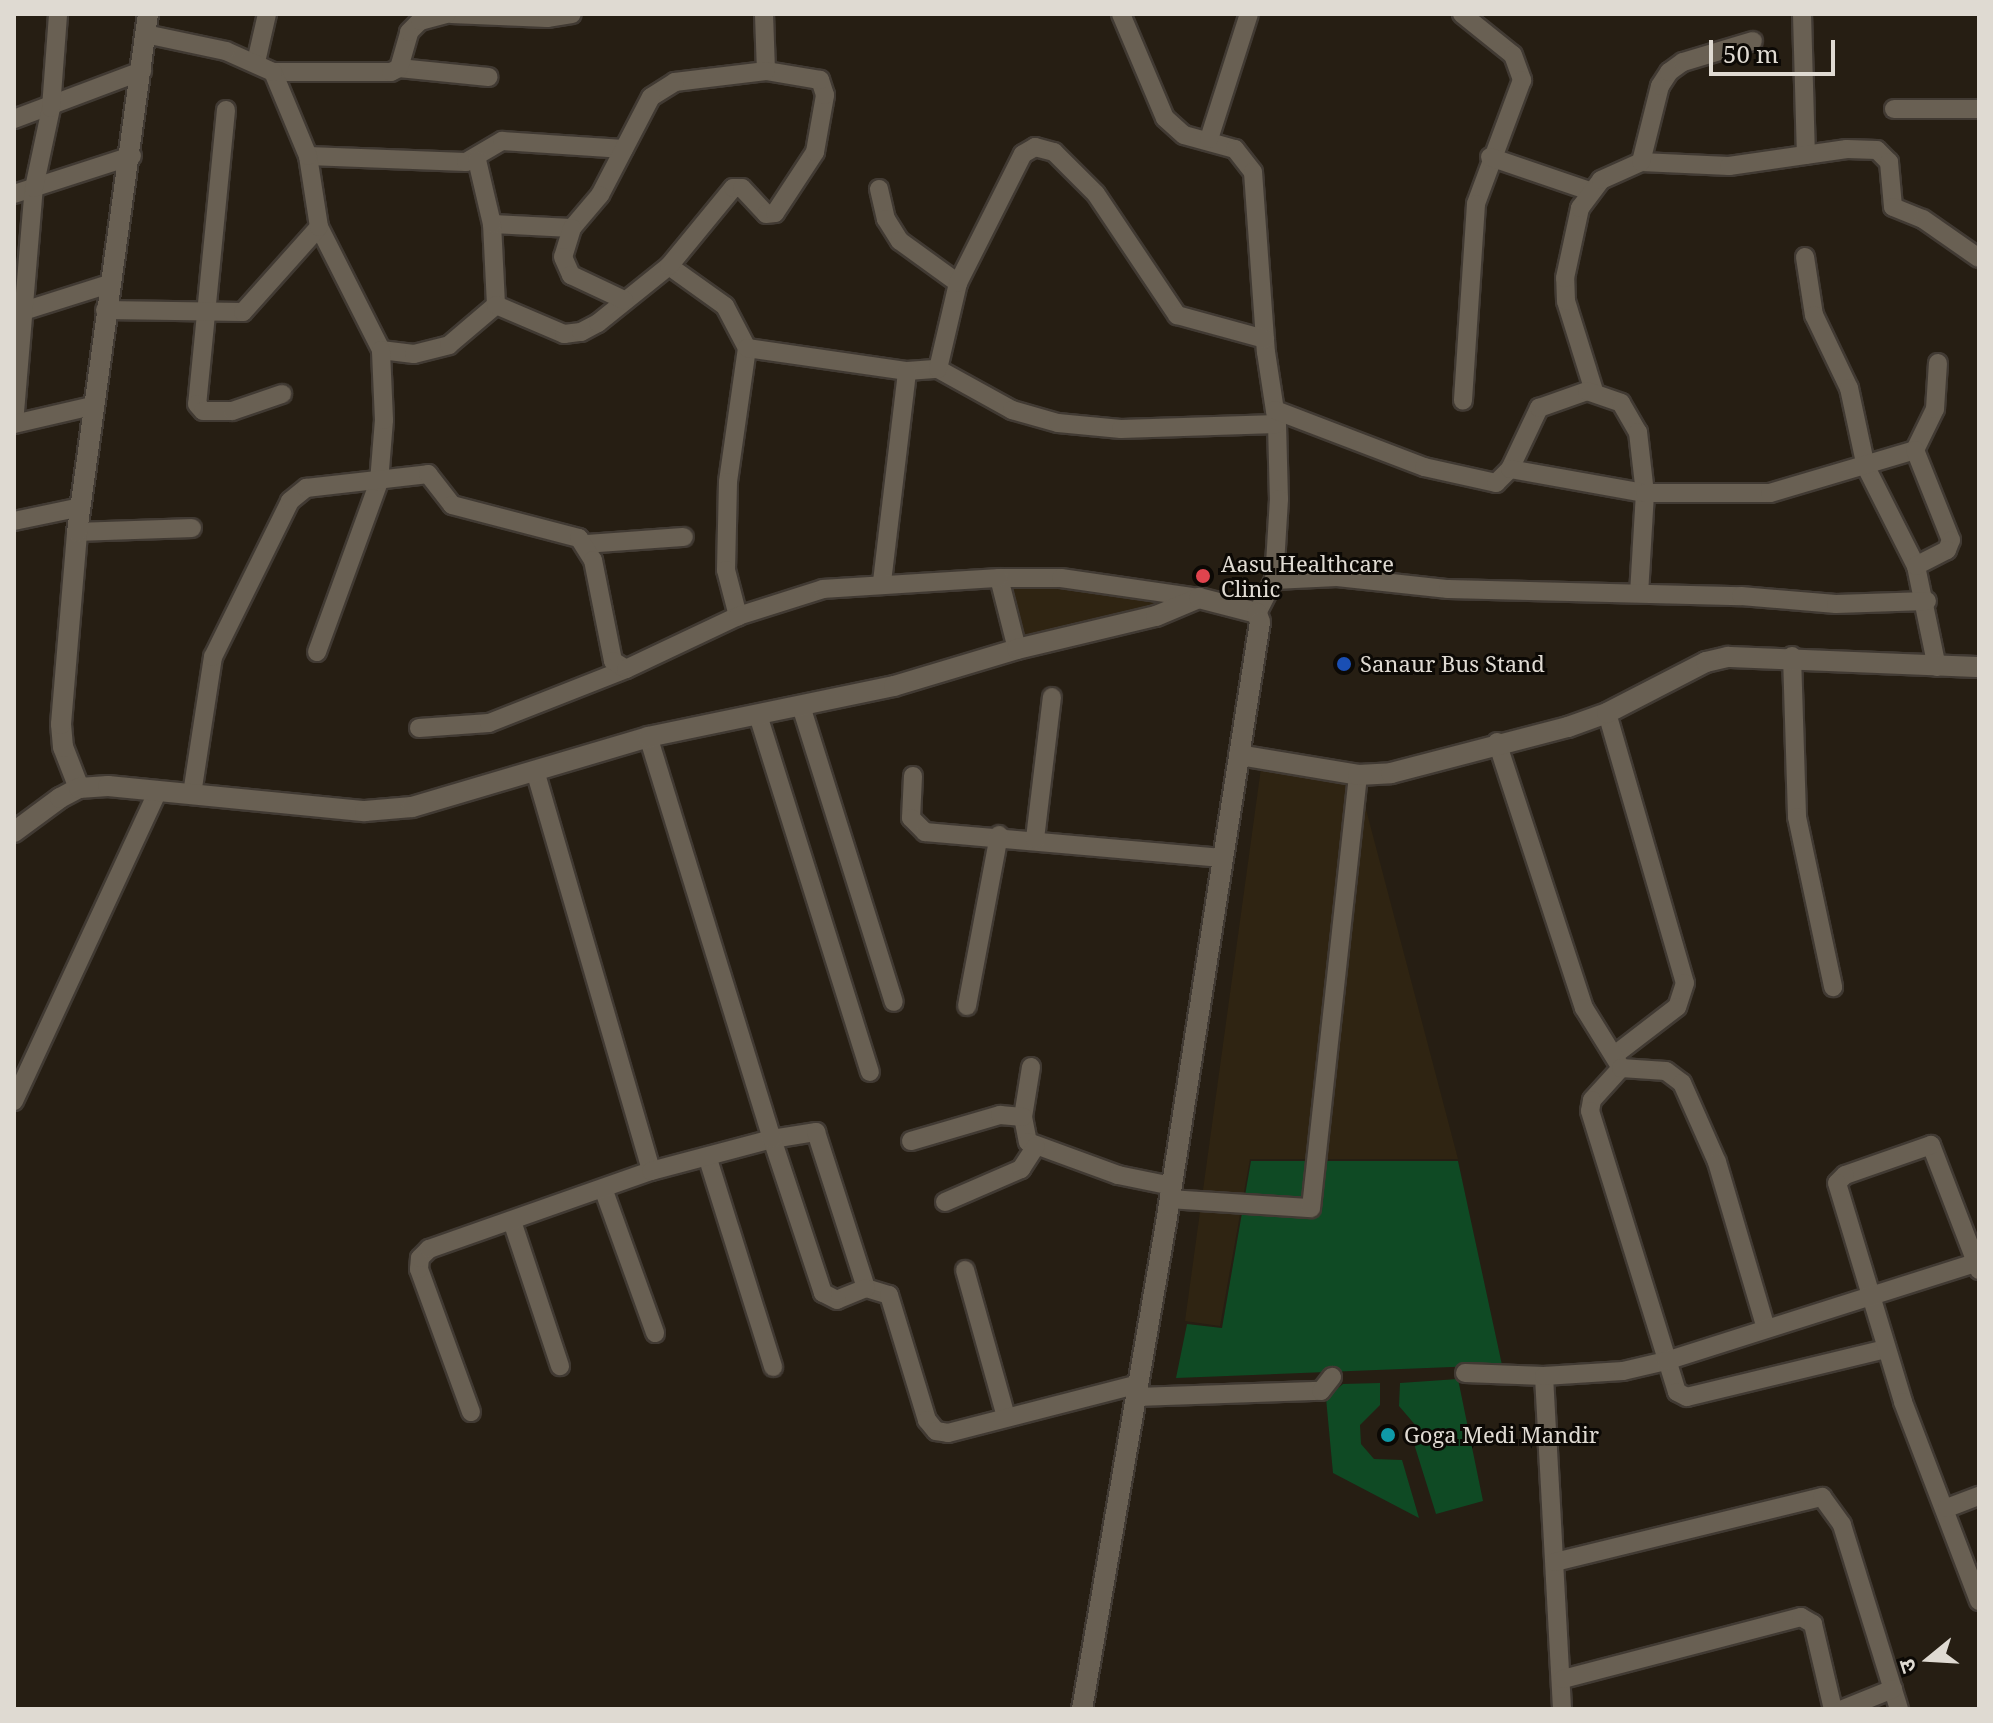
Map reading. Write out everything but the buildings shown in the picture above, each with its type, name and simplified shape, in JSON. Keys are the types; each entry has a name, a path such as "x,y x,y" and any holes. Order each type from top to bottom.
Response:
{"street":[{"path":"58,14 51,108 34,188 18,312 14,424 92,406"},
{"path":"256,62 267,14"},
{"path":"399,68 409,32 420,21 449,14 547,18 572,14"},
{"path":"764,14 766,71"},
{"path":"1082,1709 1171,1192 1239,755 1257,613 1274,580 1276,417 1265,339 1253,172 1235,149 1209,139 1184,135 1165,118 1121,14"},
{"path":"1209,139 1249,14"},
{"path":"1462,14 1521,67 1522,80 1490,157 1472,228 1463,401"},
{"path":"1802,14 1806,155"},
{"path":"79,788 63,747 61,724 77,532 105,310 132,156 146,24 256,62 273,72 399,68 489,77"},
{"path":"1641,162 1660,86 1669,72 1683,62 1753,41"},
{"path":"14,119 51,108 142,71"},
{"path":"496,305 564,334 598,323 669,266 733,188 742,188 766,214 775,213 810,164 825,87 812,76 766,71 660,87 600,195 572,228 565,266 571,275 624,300"},
{"path":"273,72 308,156 319,227 381,350 384,420 379,482 317,652"},
{"path":"1894,109 1979,109"},
{"path":"226,110 200,410 242,410 282,394"},
{"path":"308,156 477,160 502,141 624,149"},
{"path":"938,369 958,283 1023,154 1043,147 1096,194 1177,315 1265,339"},
{"path":"1639,593 1645,493 1638,432 1630,413 1594,391 1570,322 1565,278 1574,229 1590,191 1641,162 1729,166 1806,155 1877,150 1889,162 1893,207 1923,219 1979,258"},
{"path":"14,194 132,156"},
{"path":"1490,157 1590,191"},
{"path":"477,160 492,224 496,305"},
{"path":"879,189 886,219 900,241 958,283"},
{"path":"492,224 572,228"},
{"path":"105,310 228,316 255,304 319,227"},
{"path":"1805,257 1814,315 1849,388 1866,467 1916,566 1927,601 1937,667"},
{"path":"669,266 725,306 747,348 728,482 726,570 738,616"},
{"path":"18,312 109,284"},
{"path":"381,350 414,354 449,345 496,305"},
{"path":"747,348 907,371 938,369 1012,410 1058,423 1121,429 1276,417 1455,476 1496,483 1510,469 1539,408 1594,391"},
{"path":"1510,469 1645,493 1770,493 1915,450 1935,409 1938,363"},
{"path":"882,582 907,371"},
{"path":"1915,450 1951,540 1947,550 1916,566"},
{"path":"192,794 213,657 290,501 306,488 428,474 452,505 579,538 586,544 613,661 626,669"},
{"path":"14,521 81,507"},
{"path":"77,532 192,528"},
{"path":"586,544 684,537"},
{"path":"1274,580 1326,576 1448,589 1639,593 1836,604 1927,601"},
{"path":"999,578 1017,649"},
{"path":"419,728 489,723 626,669 738,616 823,589 882,582 1061,578 1199,598 1257,613"},
{"path":"14,832 79,788 158,791 377,810 412,807 536,774 648,737 894,686 1017,649 1156,616 1199,598"},
{"path":"1239,755 1358,775 1391,773 1607,713 1706,662 1792,656 1978,669"},
{"path":"1792,656 1797,817 1833,987"},
{"path":"1035,839 1052,697"},
{"path":"801,706 894,1002"},
{"path":"1607,713 1685,983 1677,1007 1618,1061 1592,1100 1590,1111 1677,1392 1687,1397 1886,1349"},
{"path":"758,715 870,1072"},
{"path":"648,737 772,1139 823,1293 837,1300 866,1288 889,1295 927,1420 936,1431 948,1433 1006,1417 1137,1390 1321,1391 1332,1377"},
{"path":"1497,742 1592,1028 1618,1061 1666,1071 1682,1083 1717,1162 1766,1328"},
{"path":"536,774 651,1171"},
{"path":"1031,1067 1023,1117 1028,1142 1171,1192 1311,1208 1358,775"},
{"path":"913,776 916,828 941,834 999,835 1222,858"},
{"path":"14,1101 158,791"},
{"path":"967,1006 999,835"},
{"path":"911,1141 1000,1115 1023,1117"},
{"path":"471,1412 419,1269 420,1258 429,1249 604,1191 651,1171 708,1159 806,1131 821,1139 866,1288"},
{"path":"1465,1373 1544,1376 1623,1371 1666,1361 1869,1296 1978,1265 1937,1152 1921,1145 1837,1183 1869,1296 1886,1349 1979,1601"},
{"path":"945,1202 1021,1169 1036,1146"},
{"path":"708,1159 773,1367"},
{"path":"604,1191 655,1333"},
{"path":"512,1221 560,1366"},
{"path":"965,1270 1006,1417"},
{"path":"1544,1376 1563,1679 1562,1709"},
{"path":"1947,1508 1979,1496"},
{"path":"1555,1562 1822,1497 1842,1525 1899,1709"},
{"path":"1563,1679 1801,1617 1813,1624 1833,1709"},
{"path":"1843,1709 1893,1689"}],"shaded area":[{"path":"1009,577 1195,596 1019,647"},
{"path":"1261,768 1358,779 1458,1159 1250,1159 1220,1326 1185,1321"}],"green space":[{"path":"1251,1161 1458,1161 1502,1365 1176,1378 1187,1324 1222,1328"},
{"path":"1458,1379 1483,1501 1436,1514 1415,1447 1417,1427 1399,1406 1400,1383"},
{"path":"1380,1383 1380,1405 1360,1425 1361,1444 1374,1459 1402,1460 1419,1518 1333,1473 1326,1398 1343,1384"}],"place":[{"name":"Aasu Healthcare Clinic","path":"1203,576"},
{"name":"Sanaur Bus Stand","path":"1344,664"},
{"name":"Goga Medi Mandir","path":"1388,1435"}]}
